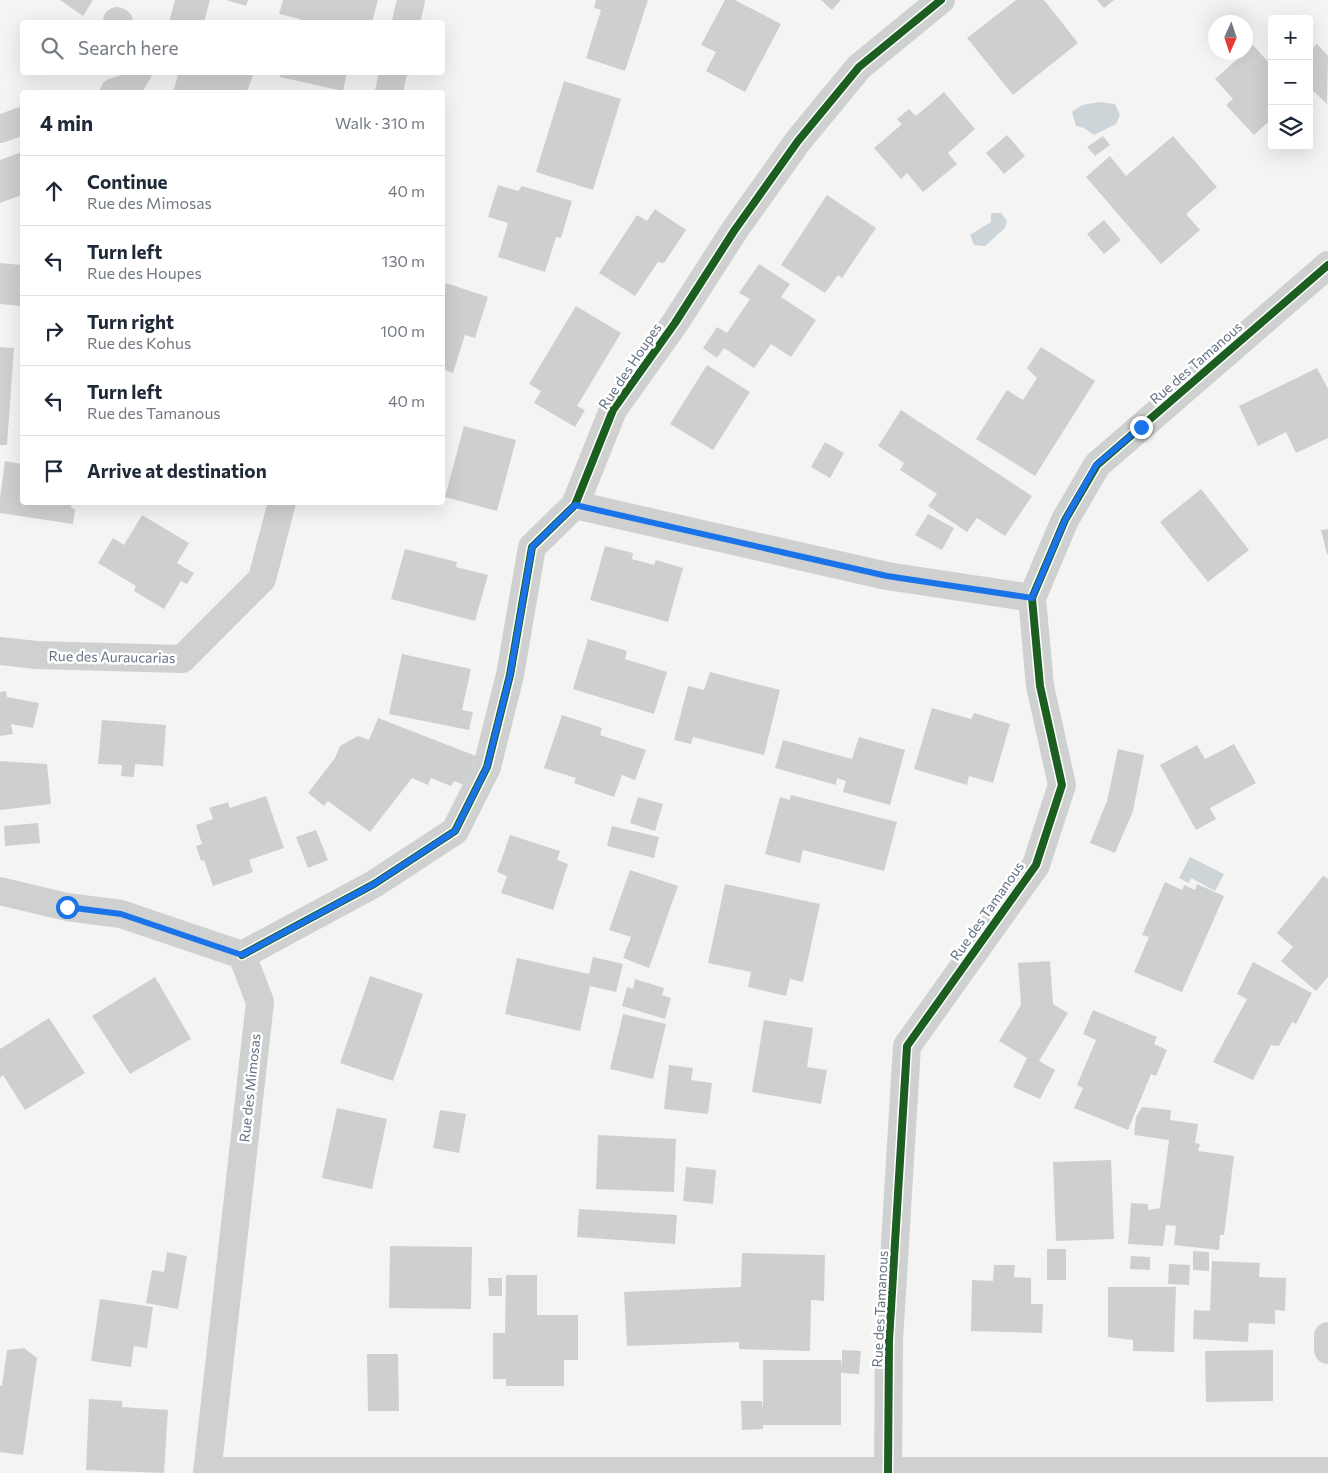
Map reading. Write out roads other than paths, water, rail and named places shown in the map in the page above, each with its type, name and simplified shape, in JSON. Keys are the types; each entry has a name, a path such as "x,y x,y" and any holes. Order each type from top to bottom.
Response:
{"street":[{"path":"406,20 411,0"},
{"name":"Rue des Houpes","path":"242,955 374,884 455,831 487,767 510,675 532,547 575,505 613,410 675,322 734,231 798,141 860,67 941,0"},
{"path":"121,90 128,88 136,75"},
{"path":"389,90 392,75"},
{"path":"0,128 20,122"},
{"name":"Rue des Tamanous","path":"888,1472 889,1341 907,1046 1036,865 1062,785 1040,686 1032,598 1065,520 1096,465 1328,265"},
{"name":"Rue des Auraucarias","path":"0,651 36,655 182,659 262,580 281,505"},
{"path":"575,505 887,576 1032,598"},
{"path":"0,891 67,907 121,914 242,955"},
{"name":"Rue des Mimosas","path":"207,1472 260,1002 242,955"},
{"path":"1328,1336 1328,1350"},
{"path":"207,1472 1328,1471"}]}
